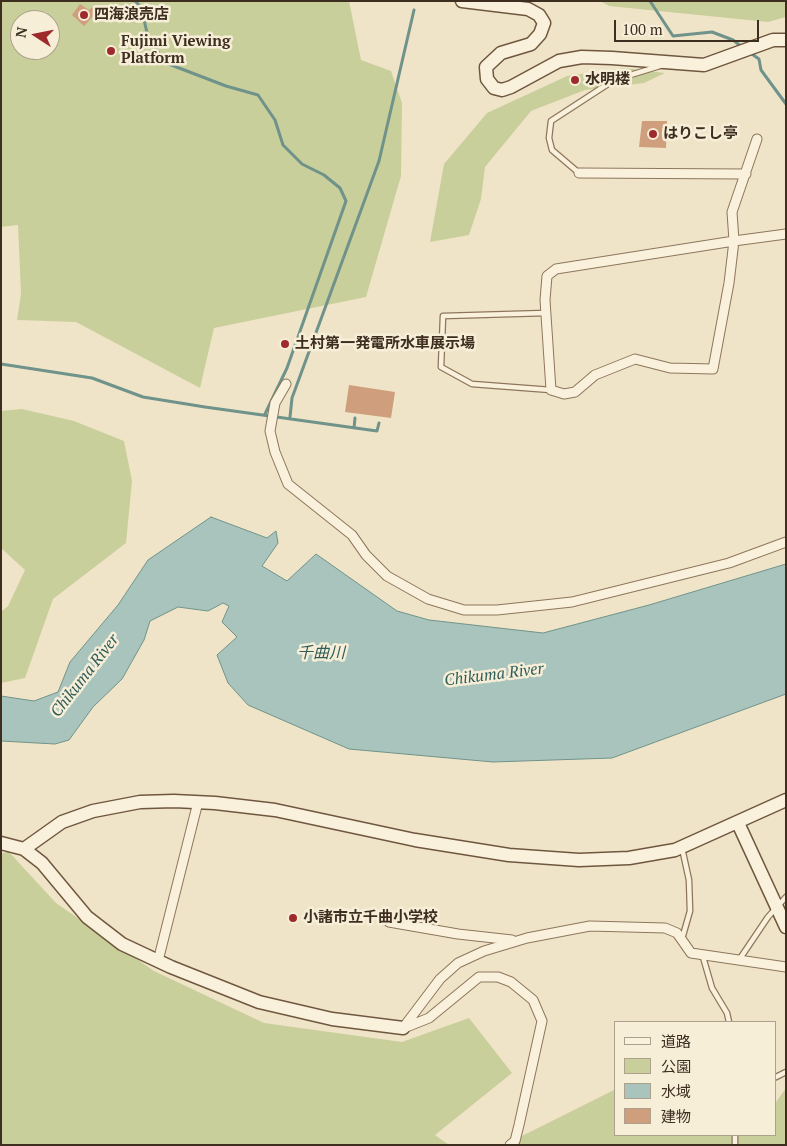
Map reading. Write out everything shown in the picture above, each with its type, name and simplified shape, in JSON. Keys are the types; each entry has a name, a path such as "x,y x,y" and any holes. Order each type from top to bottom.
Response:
{"street":[{"path":"462,1 528,9 539,15 544,23 540,34 531,44 501,53 492,59 486,73 487,79 494,88 502,90 559,61 582,57 704,65 773,40 786,40"},
{"path":"757,139 732,212 734,241 713,369 670,368 635,359 595,375 574,392 564,394 551,390 546,276 556,269 734,241 786,234"},
{"path":"579,173 746,174"},
{"path":"286,384 275,403 270,431 274,452 288,484 352,535 366,555 387,576 428,599 464,610 497,610 572,602 729,563 786,542"},
{"path":"24,849 62,822 93,811 140,802 198,802 275,810 415,840 509,856 579,860 629,858 682,847 786,800"},
{"path":"158,961 198,802"},
{"path":"738,823 782,901 786,926"},
{"path":"1,844 24,849 42,863 87,917 122,944 158,961 258,1002 332,1019 404,1028 430,1018 479,977 498,977 510,982 533,1000 542,1021 519,1125 515,1140 510,1145"},
{"path":"389,922 458,934 517,941"},
{"path":"404,1028 440,979 458,963 484,951 517,941 590,926 619,925 633,929 665,928 677,933 691,953 786,968"}],"lane":[{"path":"579,173 552,150 549,138 551,121 614,80 658,69 668,62"},
{"path":"547,313 443,316 441,367 472,384 551,390"},
{"path":"681,940 690,910 689,880 682,847"},
{"path":"739,961 782,901"},
{"path":"703,956 712,988 727,1013 729,1021"}],"green space":[{"path":"1,1 349,1 361,60 391,71 402,103 401,176 366,297 214,328 200,388 76,322 17,320 21,294 18,225 1,227"},
{"path":"600,1 786,1 786,17 768,22 609,6"},
{"path":"625,68 665,73 644,83 585,90 531,111 485,167 481,199 469,235 430,242 444,164 487,113 567,76"},
{"path":"22,409 74,421 124,441 132,481 126,543 53,599 25,678 1,683 1,612 8,606 25,570 1,548 1,411"},
{"path":"8,851 56,903 154,971 264,1023 402,1042 469,1018 512,1073 435,1135 449,1145 1,1145 1,854"},
{"path":"786,1088 786,1145 504,1145 614,1090 614,1136 777,1136 777,1101"}],"water":[{"name":"千曲川","path":"211,517 267,538 276,531 278,543 262,566 287,581 316,554 397,611 429,620 543,633 649,605 786,564 786,694 612,758 493,762 349,749 248,705 228,683 217,655 237,637 222,622 229,606 223,603 208,611 178,607 150,621 144,640 122,679 93,707 69,740 55,744 1,741 1,696 34,701 58,692 70,662 118,605 148,560"}],"building":[{"name":"四海浪売店","path":"80,4 89,10 92,7 97,12 84,26 72,15"},
{"name":"はりこし亭","path":"642,121 667,121 666,148 639,147"},
{"path":"349,385 395,392 391,418 345,412"}],"waterway":[{"path":"135,1 141,7 148,37 166,63 226,86 258,95 275,120 283,145 302,164 324,175 340,188 346,201 287,368 265,414"},
{"path":"650,1 673,36 712,32 733,40 742,47"},
{"path":"290,417 292,398 379,161 414,10"},
{"path":"749,52 759,59 761,70 786,104"},
{"path":"1,364 92,378 143,397 205,407 377,431 379,423"},
{"path":"354,428 355,418"}],"place":[{"name":"四海浪売店","path":"84,15"},
{"name":"Fujimi Viewing Platform","path":"111,51"},
{"name":"水明楼","path":"575,80"},
{"name":"はりこし亭","path":"653,134"},
{"name":"土村第一発電所水車展示場","path":"285,344"},
{"name":"小諸市立千曲小学校","path":"293,918"}],"water label":[{"name":"Chikuma River","path":"494,675"},
{"name":"Chikuma River","path":"85,676"}]}
